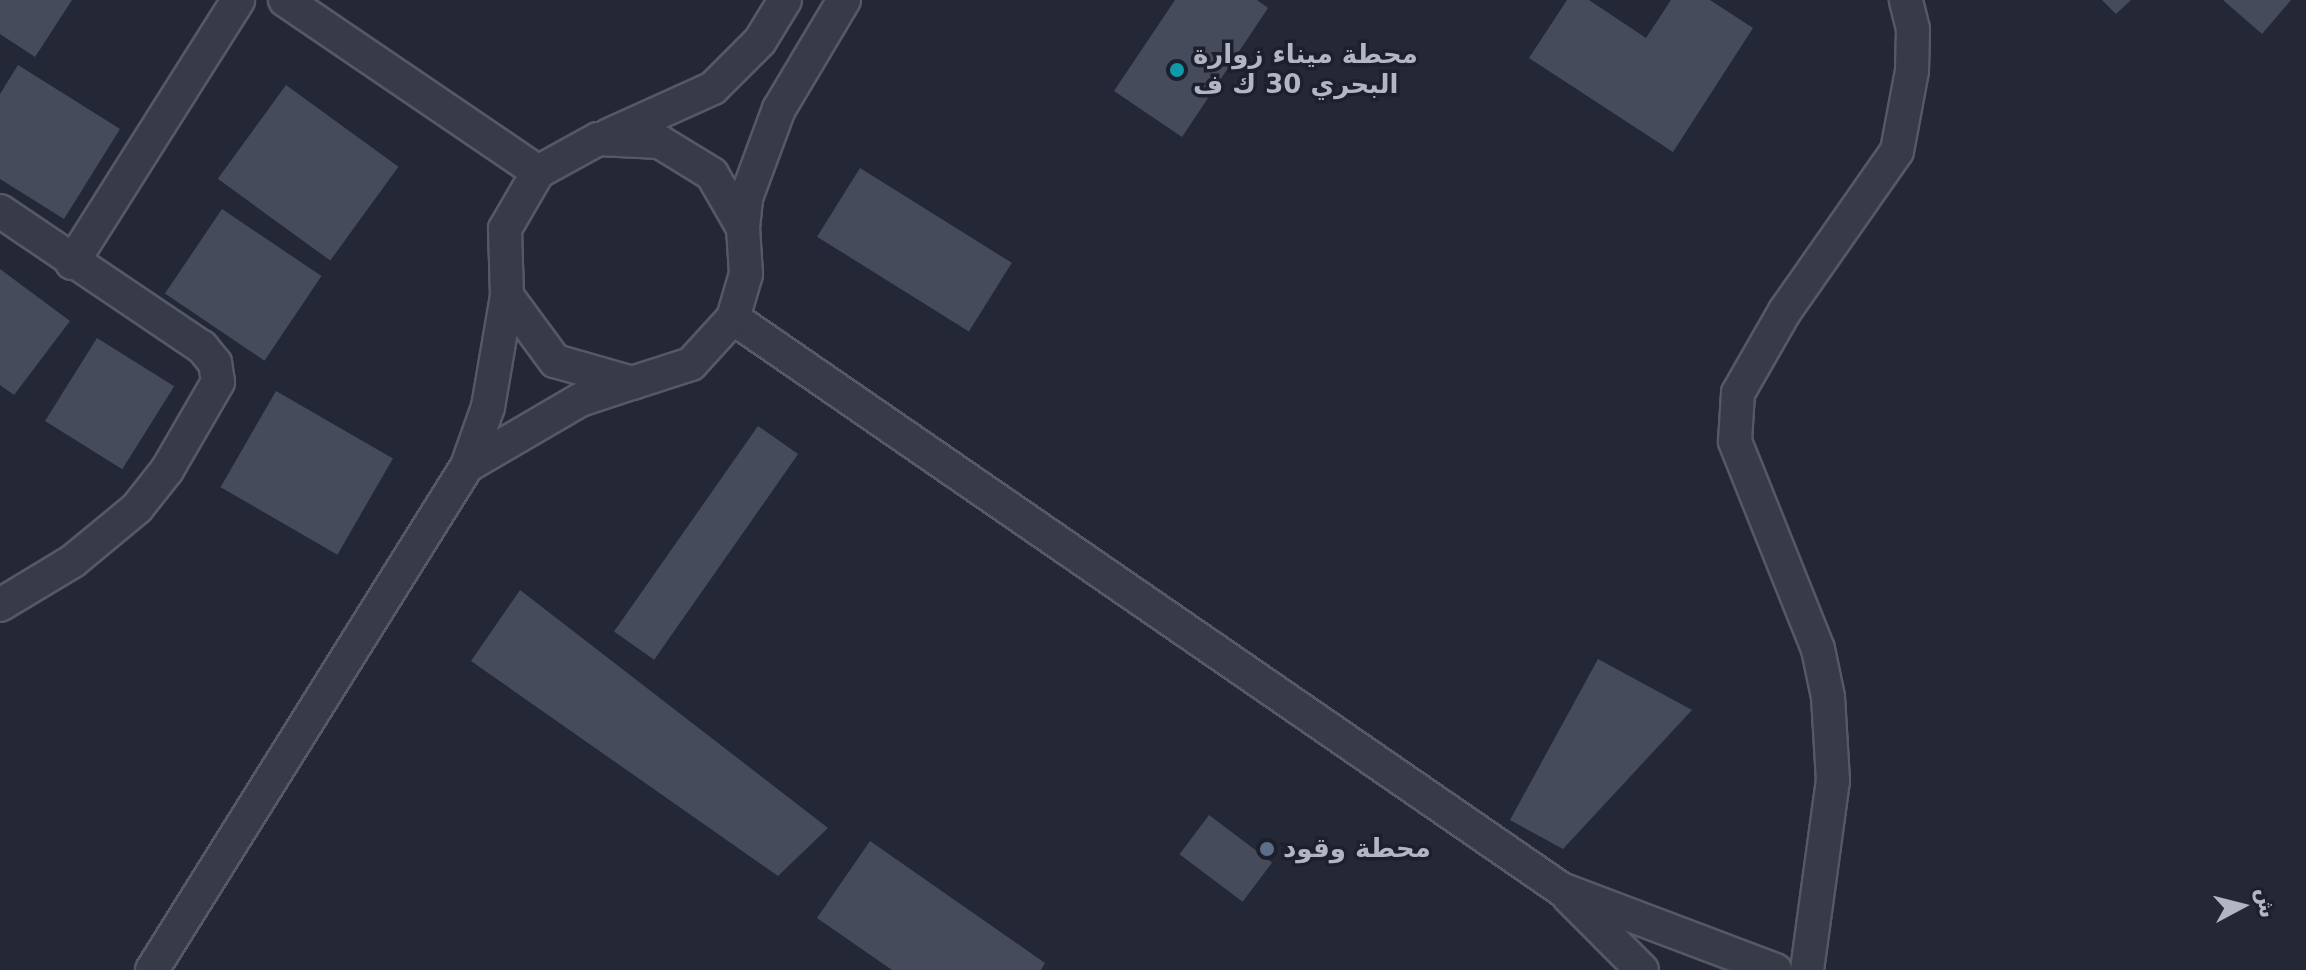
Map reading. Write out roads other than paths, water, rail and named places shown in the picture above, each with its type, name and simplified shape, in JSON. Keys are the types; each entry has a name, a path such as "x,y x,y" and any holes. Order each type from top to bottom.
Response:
{"street":[{"path":"72,263 238,0"},
{"path":"285,0 538,172"},
{"path":"152,970 467,466 488,407 507,296 505,229 538,172 598,139 713,88 760,41 785,0"},
{"path":"467,466 580,400 691,364 733,318 746,274 743,228 746,198 779,109 844,0"},
{"path":"1807,970 1833,781 1828,697 1818,649 1735,441 1738,393 1785,311 1897,151 1912,71 1913,29 1906,0"},
{"path":"598,139 660,142 712,174 743,228"},
{"path":"0,211 72,263 202,347 215,363 218,382 167,470 137,508 73,561 0,605"},
{"path":"507,296 555,361 632,383"},
{"path":"733,318 1561,889 1642,970"},
{"path":"1561,889 1775,970"}],"place":[{"name":"محطة ميناء زوارة البحري 30 ك ف","path":"1177,70"},
{"name":"محطة وقود","path":"1267,849"}]}
